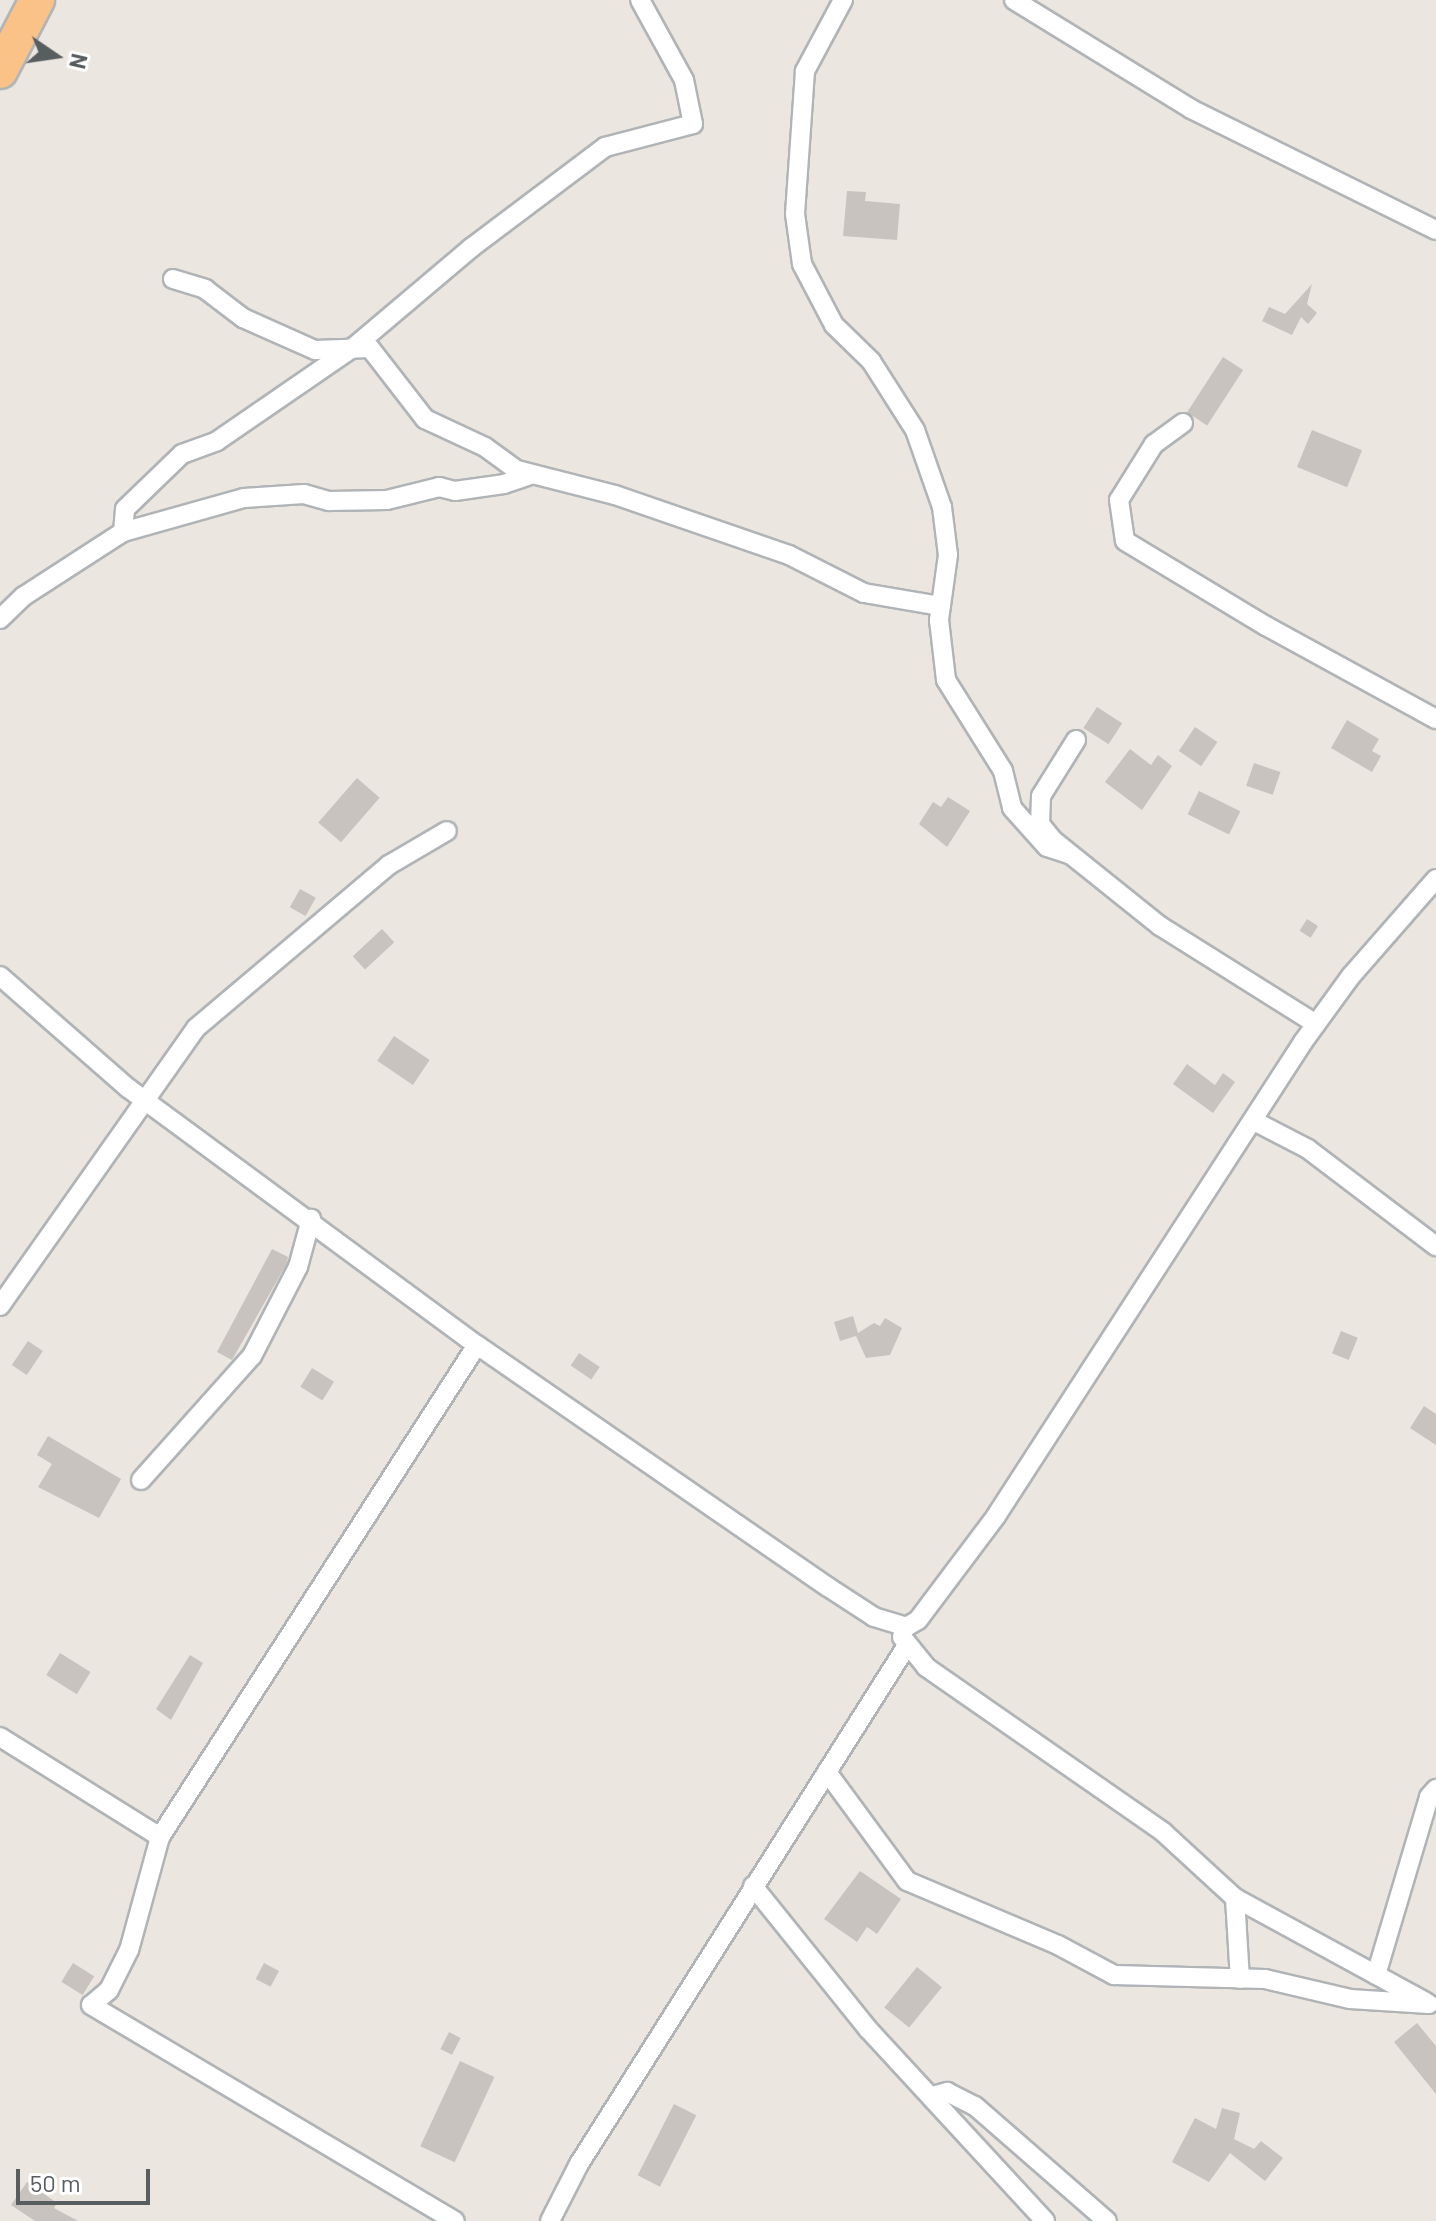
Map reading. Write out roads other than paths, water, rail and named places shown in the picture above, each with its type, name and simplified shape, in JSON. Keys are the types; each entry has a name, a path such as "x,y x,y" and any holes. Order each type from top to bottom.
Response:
{"highway":[{"path":"0,71 37,0"}],"street":[{"path":"123,532 125,509 182,454 217,441 355,346 471,248 605,147 693,124 684,80 640,0"},
{"path":"843,0 805,71 795,214 802,264 834,325 871,361 915,430 942,507 948,555 941,606 946,680 1003,771 1012,808 1047,847 1071,855"},
{"path":"1014,0 1191,109 1436,230"},
{"path":"173,279 205,289 243,318 315,350 355,346 370,348 425,419 530,475 615,495 789,555 864,593 941,606"},
{"path":"1183,423 1154,444 1119,500 1125,541 1266,626 1436,719"},
{"path":"0,619 24,596 123,532 244,498 304,494 329,501 387,500 439,487 455,491 504,484 530,475"},
{"path":"1076,740 1041,796 1040,824 1071,855 1160,926 1316,1024"},
{"path":"0,1306 143,1099 196,1028 389,865 447,831"},
{"path":"892,1626 906,1627 918,1620 996,1516 1316,1024 1436,879"},
{"path":"0,976 143,1099 311,1219 477,1345 892,1626 926,1667 1163,1832 1235,1898 1433,2006"},
{"path":"1254,1121 1308,1149 1436,1246"},
{"path":"141,1480 252,1356 298,1267 311,1219"},
{"path":"455,2221 91,2005 109,1990 129,1950 160,1837 477,1345"},
{"path":"550,2221 573,2173 908,1644"},
{"path":"0,1737 160,1837"},
{"path":"827,1772 892,1866 921,1891 1058,1945 1114,1975 1292,1982 1381,2003 1433,2006"},
{"path":"1376,1975 1429,1797 1436,1789"},
{"path":"753,1886 868,2029 1045,2221"},
{"path":"1235,1898 1240,1979"},
{"path":"933,2096 947,2092 975,2106 1107,2221"}]}
